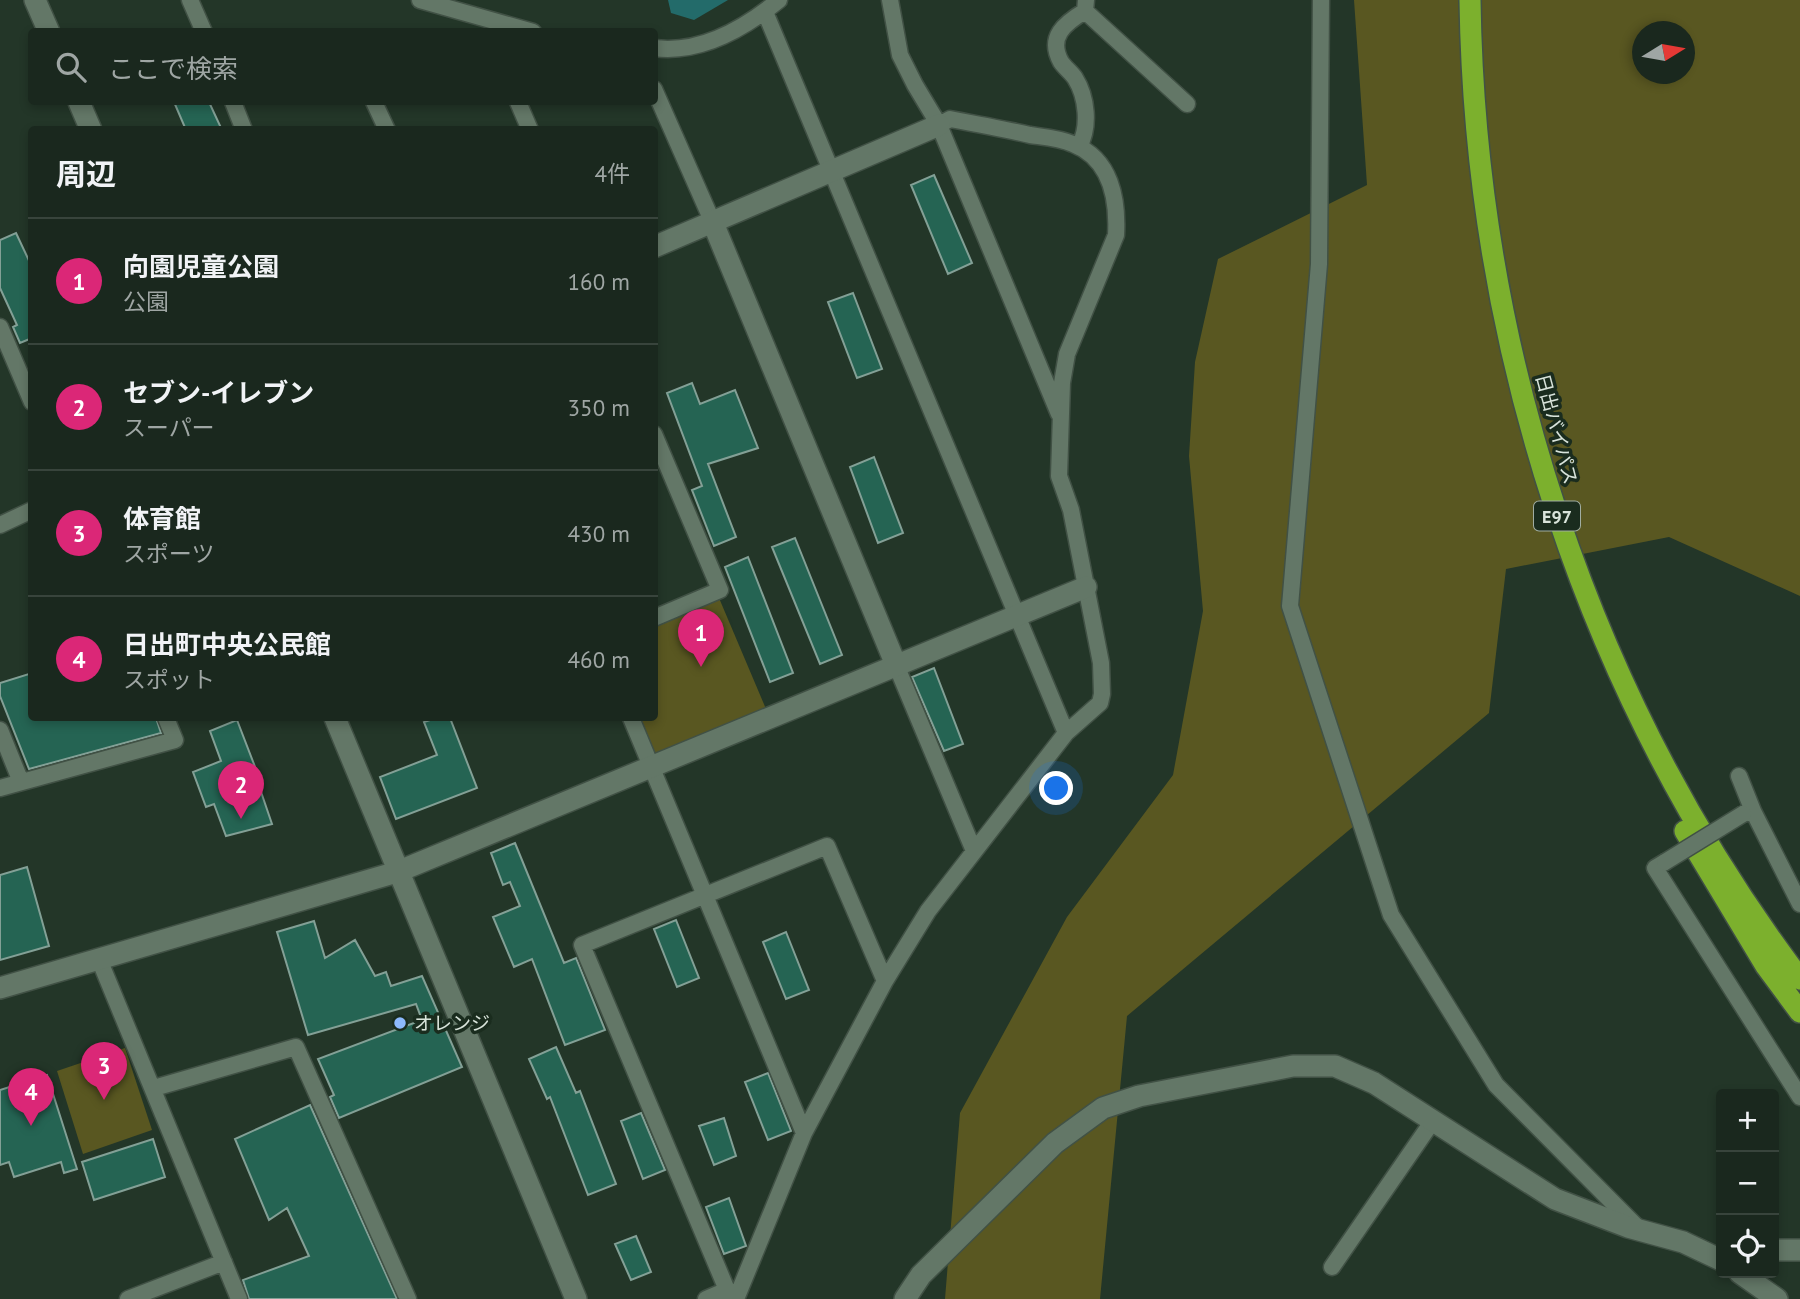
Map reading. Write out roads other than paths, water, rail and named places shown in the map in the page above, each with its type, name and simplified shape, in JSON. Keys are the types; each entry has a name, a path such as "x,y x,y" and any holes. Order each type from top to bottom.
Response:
{"highway":[{"name":"日出バイパス","path":"1471,0 1476,110 1489,220 1508,335 1532,434 1573,564 1616,668 1657,752 1704,836 1800,979"},
{"path":"1573,564 1607,674 1645,758 1725,900 1766,966 1800,1012"}],"street":[{"path":"35,0 47,28"},
{"path":"190,0 202,28"},
{"path":"658,47 681,48 710,43 765,12 779,0"},
{"path":"890,0 900,55 939,125 1062,421"},
{"path":"1321,0 1319,264 1290,607 1391,915 1496,1085 1640,1230"},
{"path":"427,1 487,25 507,28"},
{"path":"1079,147 1086,127 1084,103 1076,79 1062,62 1055,45 1057,33 1086,6 1187,104"},
{"path":"765,12 1066,733"},
{"path":"658,98 713,223 974,851"},
{"path":"80,105 89,126"},
{"path":"234,105 242,126"},
{"path":"375,105 385,126"},
{"path":"520,105 528,126"},
{"path":"658,245 950,119 1071,143 1079,147 1097,159 1105,169 1116,205 1116,235 1068,354 1062,383 1059,476 1071,510 1101,663 1100,703 1066,733 928,911 886,981 804,1133 734,1294"},
{"path":"0,327 28,393"},
{"path":"658,443 720,590 658,616"},
{"path":"0,525 28,512"},
{"path":"0,988 397,872 1086,587"},
{"path":"0,788 175,740 167,721"},
{"path":"336,721 576,1299"},
{"path":"632,721 804,1133"},
{"path":"0,730 21,782"},
{"path":"1739,776 1748,812 1800,904"},
{"path":"1748,812 1655,868 1800,1097"},
{"path":"734,1294 582,945 827,846 886,981"},
{"path":"99,959 239,1299"},
{"path":"154,1088 296,1047 408,1299"},
{"path":"905,1299 921,1275 1055,1143 1103,1108 1139,1096 1293,1066 1335,1066 1374,1083 1555,1199 1640,1230 1682,1242 1716,1258"},
{"path":"1332,1267 1432,1122"},
{"path":"1699,1249 1716,1250"},
{"path":"1779,1250 1800,1250"},
{"path":"128,1299 224,1262"},
{"path":"1747,1278 1776,1299"},
{"path":"706,1299 734,1294"}],"water":[{"path":"668,0 728,0 694,20 671,13"}],"place":[{"name":"向園児童公園","path":"701,667"},
{"name":"セブン-イレブン","path":"241,819"},
{"name":"オレンジ","path":"400,1023"},
{"name":"体育館","path":"104,1100"},
{"name":"日出町中央公民館","path":"31,1126"}]}
